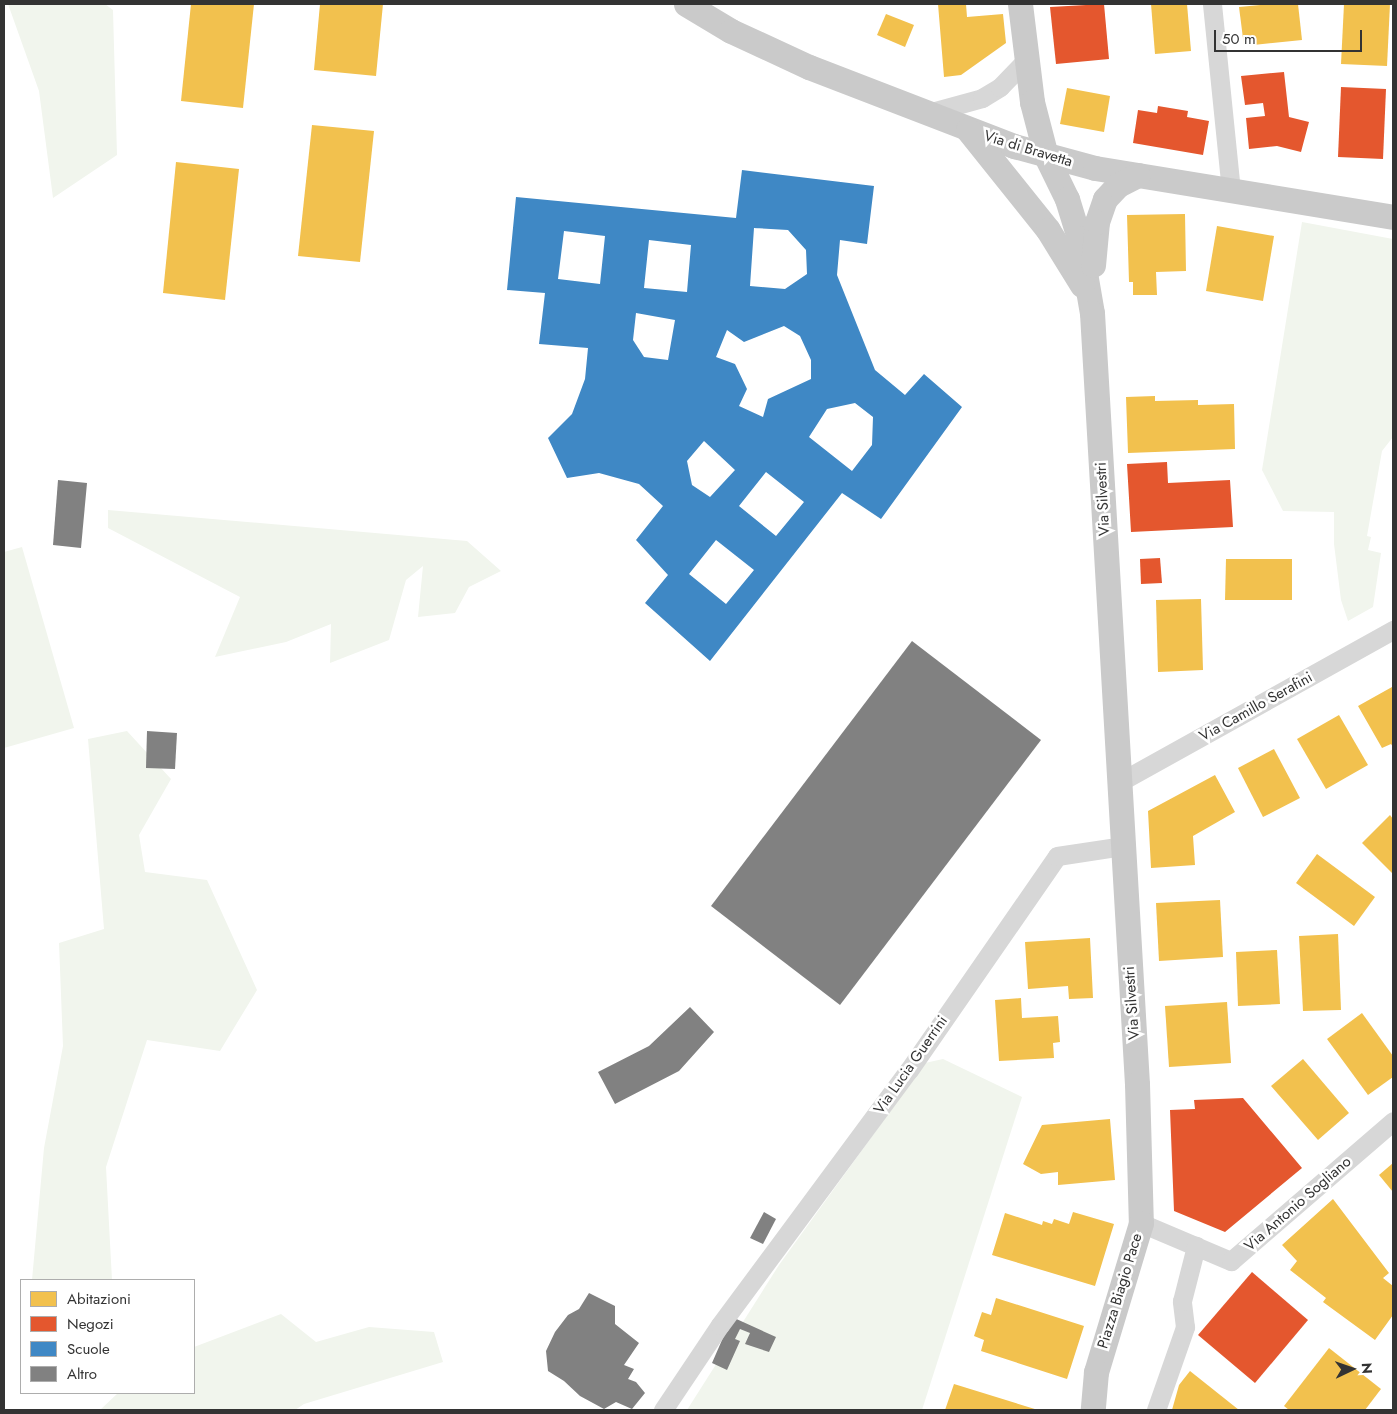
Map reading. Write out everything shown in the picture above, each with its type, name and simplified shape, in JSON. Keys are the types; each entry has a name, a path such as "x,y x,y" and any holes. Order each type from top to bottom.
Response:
{"main road":[{"name":"Via di Bravetta","path":"686,4 777,52 968,130 1046,156 1138,175 1393,217"},
{"name":"Via Silvestri","path":"1020,4 1025,61 1046,156 1067,199 1076,230 1090,300 1137,1094 1140,1223"},
{"name":"Via Silvestri","path":"968,130 1048,230 1090,300"},
{"name":"Via Silvestri","path":"1090,300 1100,209 1118,185 1138,175"},
{"name":"Piazza Biagio Pace","path":"1093,1410 1096,1372 1140,1223"}],"street":[{"path":"1212,4 1231,190"},
{"path":"928,113 982,98 1000,87 1025,61"},
{"name":"Via Camillo Serafini","path":"1118,783 1393,630"},
{"name":"Via Lucia Guerrini","path":"663,1410 720,1325 909,1070 1057,856 1122,846"},
{"name":"Via Antonio Sogliano","path":"1196,1246 1231,1261 1393,1122"},
{"name":"Piazza Biagio Pace","path":"1140,1223 1196,1246"},
{"path":"1156,1410 1185,1327 1182,1301 1196,1246"}],"shaded area":[{"path":"8,4 105,4 113,10 117,155 53,198 39,91"},
{"path":"1302,222 1393,239 1393,437 1382,451 1367,536 1371,537 1368,550 1381,553 1373,607 1348,621 1341,600 1334,544 1334,512 1283,511 1262,470"},
{"path":"108,510 467,541 501,571 469,587 455,613 418,617 423,566 406,580 389,640 330,663 331,624 286,642 215,657 240,597 108,528"},
{"path":"22,547 74,728 4,748 4,552"},
{"path":"127,731 171,779 139,835 145,872 207,880 257,990 220,1051 147,1040 106,1167 112,1279 32,1279 44,1148 63,1046 59,943 104,929 88,739"},
{"path":"943,1059 1022,1097 922,1410 687,1410 779,1265 925,1063"},
{"path":"281,1314 316,1342 369,1327 434,1332 443,1362 304,1404 295,1410 100,1410 117,1394 195,1394 195,1347"}],"building: Abitazioni":[{"path":"191,4 254,4 243,108 181,101"},
{"path":"320,4 383,4 376,76 314,70"},
{"path":"938,4 966,4 967,17 1003,14 1006,43 961,75 944,77"},
{"path":"1151,4 1187,4 1191,51 1155,54"},
{"path":"1298,4 1302,40 1244,46 1239,7"},
{"path":"1344,4 1390,4 1387,66 1341,64"},
{"path":"886,14 914,25 905,47 877,35"},
{"path":"1067,88 1110,96 1104,132 1060,124"},
{"path":"312,125 374,131 360,262 298,256"},
{"path":"176,162 239,169 225,300 163,293"},
{"path":"1185,214 1186,271 1156,272 1157,295 1133,295 1133,282 1129,282 1127,215"},
{"path":"1217,226 1274,236 1263,301 1206,291"},
{"path":"1155,396 1155,401 1198,400 1198,405 1234,404 1235,449 1128,453 1126,397"},
{"path":"1226,559 1292,559 1292,600 1225,600"},
{"path":"1201,599 1203,670 1158,672 1156,600"},
{"path":"1392,687 1393,747 1391,744 1382,748 1358,706"},
{"path":"1339,715 1368,765 1326,789 1297,739"},
{"path":"1274,749 1300,798 1263,817 1238,768"},
{"path":"1215,775 1235,812 1193,836 1195,865 1151,868 1148,811"},
{"path":"1390,815 1393,819 1393,874 1362,843"},
{"path":"1317,854 1375,897 1354,926 1296,883"},
{"path":"1220,900 1223,957 1159,961 1156,903"},
{"path":"1338,934 1341,1010 1303,1011 1299,936"},
{"path":"1090,938 1093,998 1069,999 1068,986 1028,989 1025,942"},
{"path":"1277,950 1280,1004 1238,1006 1236,952"},
{"path":"1021,998 1022,1018 1058,1016 1060,1042 1053,1043 1054,1058 999,1061 995,1000"},
{"path":"1227,1002 1231,1063 1169,1067 1165,1006"},
{"path":"1362,1013 1393,1056 1393,1077 1368,1095 1327,1039"},
{"path":"1303,1059 1349,1113 1318,1140 1271,1086"},
{"path":"1110,1119 1115,1180 1058,1185 1058,1172 1041,1174 1023,1164 1042,1125"},
{"path":"1393,1163 1393,1192 1379,1175"},
{"path":"1333,1199 1389,1273 1383,1278 1393,1286 1393,1315 1375,1340 1323,1302 1326,1298 1290,1270 1297,1261 1282,1245"},
{"path":"1073,1212 1114,1224 1095,1286 992,1255 1005,1213 1042,1225 1043,1221 1052,1224 1054,1219 1069,1224"},
{"path":"996,1298 1084,1326 1067,1379 981,1351 984,1340 974,1336 982,1312 991,1315"},
{"path":"1329,1348 1381,1389 1365,1410 1289,1410 1284,1406"},
{"path":"1190,1371 1239,1410 1172,1410 1179,1385"},
{"path":"954,1384 1038,1410 945,1410"}],"building: Negozi":[{"path":"1104,4 1109,59 1056,64 1050,7"},
{"path":"1284,72 1289,117 1309,122 1301,152 1277,146 1249,149 1246,118 1265,116 1263,103 1245,105 1241,76"},
{"path":"1341,87 1386,89 1383,159 1338,157"},
{"path":"1158,106 1188,111 1187,117 1209,121 1203,155 1133,143 1138,110 1157,113"},
{"path":"1167,462 1168,483 1230,480 1233,527 1131,532 1127,464"},
{"path":"1160,558 1162,583 1141,584 1140,559"},
{"path":"1243,1098 1302,1168 1225,1232 1174,1211 1170,1110 1195,1109 1194,1100"},
{"path":"1252,1272 1308,1320 1255,1383 1198,1335"}],"building: Scuole":[{"path":"742,170 874,186 867,244 840,240 837,275 875,370 905,395 924,374 962,407 881,519 842,493 710,661 645,603 668,575 636,540 663,506 639,484 599,473 567,478 548,438 572,414 585,379 588,348 539,344 545,293 507,290 516,197 736,218","holes":["754,228 788,230 806,250 807,274 785,289 750,286","564,231 605,236 600,284 558,279","649,240 691,245 687,292 644,288","636,313 675,320 668,360 644,357 633,340","784,326 800,336 811,360 811,379 768,399 763,417 739,406 747,389 735,364 716,357 727,330 744,342","855,403 873,417 872,445 852,471 809,437 827,409","704,441 735,470 710,497 692,485 687,461","766,472 804,502 776,536 739,506","716,540 754,570 726,604 689,574"]}],"building: Altro":[{"path":"58,480 87,483 81,548 53,545"},
{"path":"912,641 1041,740 840,1005 711,906"},
{"path":"147,731 177,733 175,769 146,768"},
{"path":"690,1007 714,1032 679,1071 615,1104 598,1072 649,1046"},
{"path":"764,1212 776,1219 763,1244 750,1238"},
{"path":"589,1293 615,1306 615,1324 639,1343 624,1365 634,1369 628,1379 636,1382 645,1393 632,1409 616,1402 604,1409 580,1396 564,1381 548,1371 546,1351 555,1332 568,1315 579,1309"},
{"path":"732,1317 776,1337 769,1352 745,1344 750,1333 740,1329 735,1339 740,1341 727,1370 712,1363"}]}
